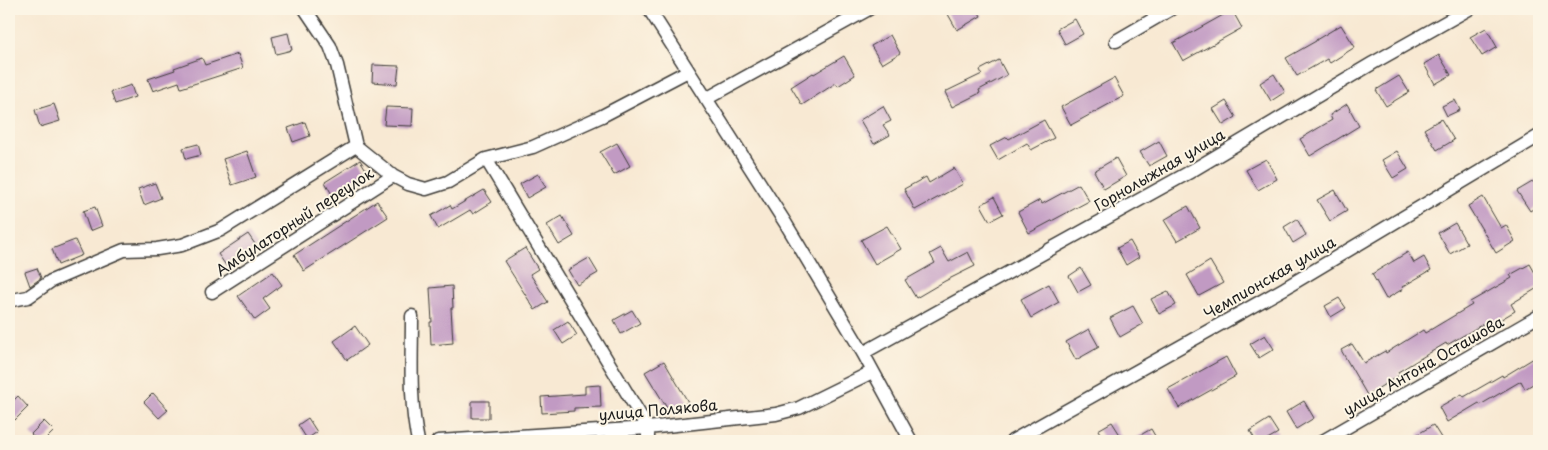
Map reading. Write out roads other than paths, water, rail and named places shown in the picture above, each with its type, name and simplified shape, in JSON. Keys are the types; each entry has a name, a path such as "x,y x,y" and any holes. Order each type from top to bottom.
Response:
{"street":[{"path":"305,9 330,46 337,65 356,146 393,176 408,184 426,189 448,182 486,159 532,147 594,120 688,71"},
{"path":"649,9 786,224 863,353 911,441"},
{"path":"706,99 869,9"},
{"path":"1116,41 1171,9"},
{"name":"Горнолыжная улица","path":"863,353 1188,173 1373,63 1469,9"},
{"name":"Чемпионская улица","path":"1012,441 1285,288 1539,136"},
{"path":"9,299 28,296 51,281 124,250 157,249 182,244 221,230 356,146"},
{"path":"486,159 648,428 648,441"},
{"name":"Амбулаторный переулок","path":"212,292 393,176"},
{"path":"412,316 412,385 414,421 418,441"},
{"name":"улица Антона Осташова","path":"1323,441 1539,316"},
{"name":"улица Полякова","path":"438,441 648,428 776,414 799,408 872,372"}]}
